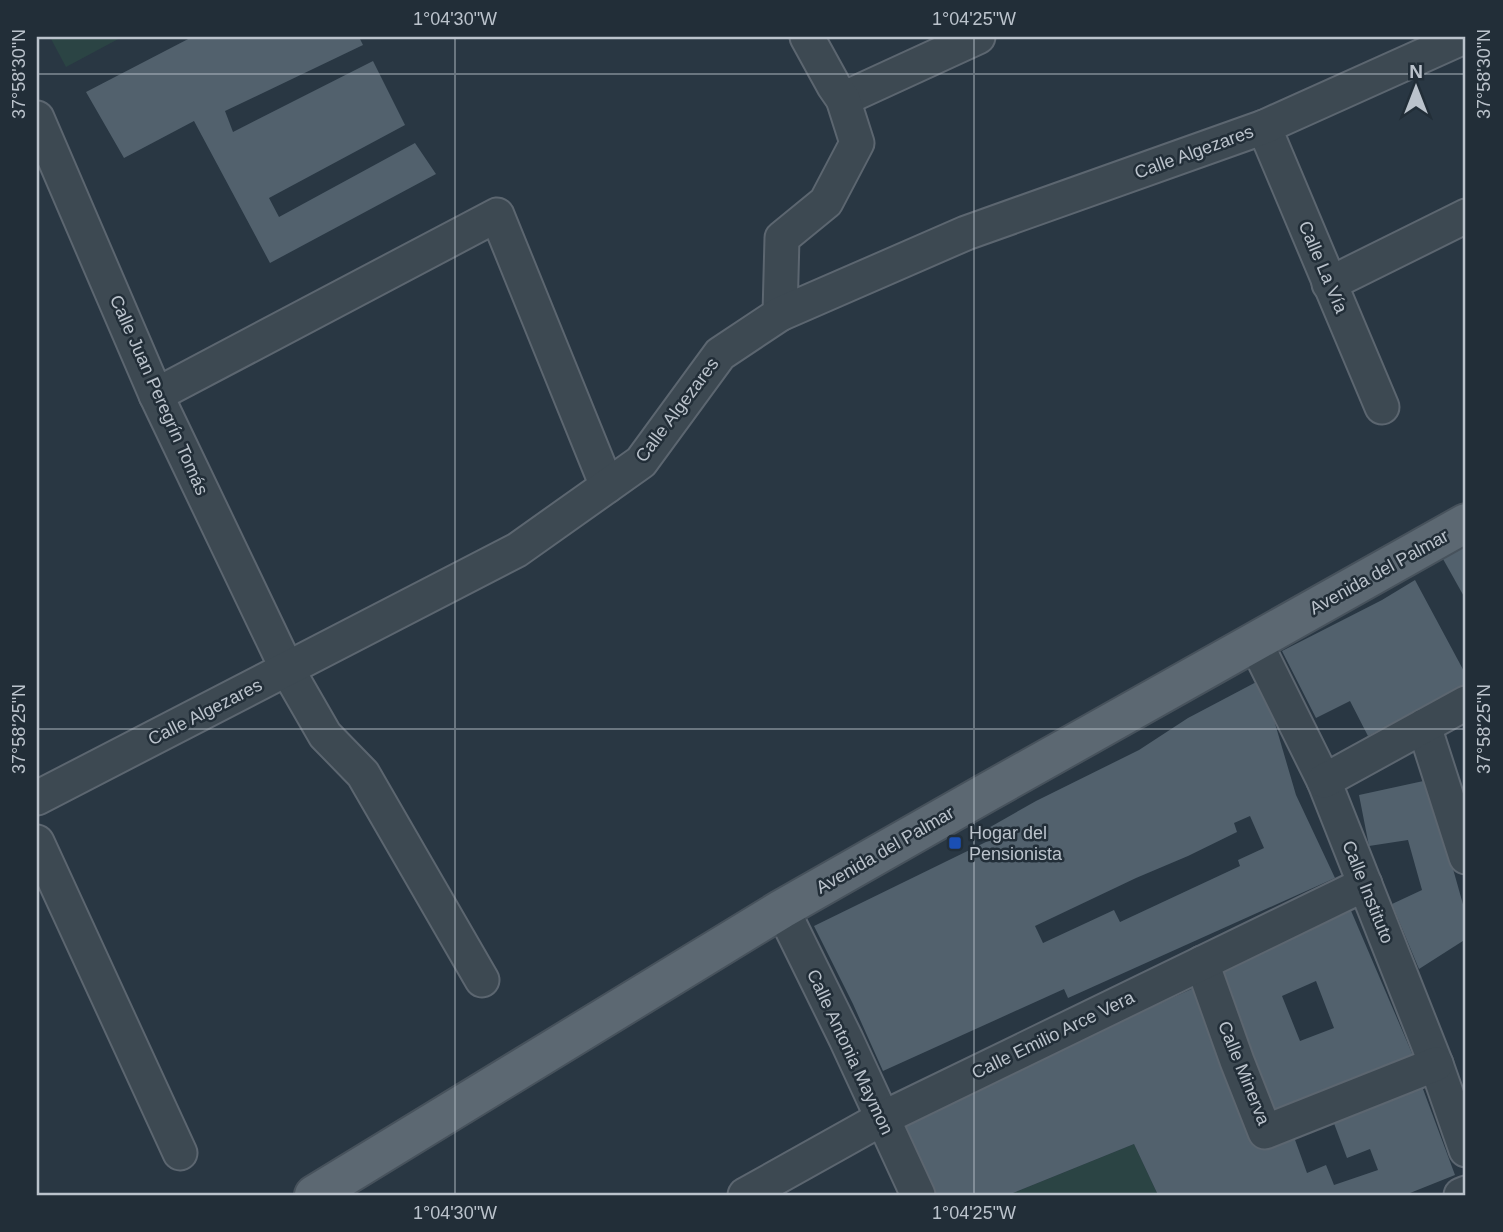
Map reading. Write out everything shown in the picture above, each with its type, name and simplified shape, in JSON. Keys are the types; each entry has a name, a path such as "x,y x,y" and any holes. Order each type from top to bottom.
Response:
{"main road":[{"name":"Avenida del Palmar","path":"314,1195 782,909 1466,523"}],"street":[{"path":"780,314 782,237 826,202 857,143 843,99 807,37"},
{"path":"843,99 978,37"},
{"name":"Calle Algezares","path":"37,798 517,550 641,462 720,354 780,314 966,233 1264,127 1464,37"},
{"name":"Calle Juan Peregrín Tomás","path":"37,118 156,394 287,669 324,735 363,774 482,981"},
{"name":"Calle La Vía","path":"1264,127 1382,407"},
{"path":"156,394 496,215 607,486"},
{"path":"1329,284 1466,216"},
{"name":"Calle Instituto","path":"1255,642 1324,781 1436,1064 1466,1150"},
{"path":"1324,781 1466,703"},
{"path":"1424,726 1466,857"},
{"path":"37,842 180,1153"},
{"name":"Calle Emilio Arce Vera","path":"744,1195 881,1119 1365,884"},
{"name":"Calle Antonia Maymon","path":"782,909 918,1195"},
{"name":"Calle Minerva","path":"1202,962 1265,1132 1436,1064"},
{"path":"1461,1195 1466,1193"}],"green space":[{"path":"50,37 122,37 66,67"},
{"path":"1134,1144 1158,1195 1008,1195"}],"building":[{"path":"192,37 359,37 363,45 225,111 233,132 373,61 405,125 269,198 279,217 415,143 436,174 270,263 194,121 124,158 86,92"},
{"path":"1466,546 1466,600 1443,559"},
{"path":"1415,580 1466,675 1466,685 1368,736 1350,701 1316,718 1282,651 1382,600"},
{"path":"1262,679 1296,795 1335,878 1068,998 1064,989 883,1071 814,926 990,840 985,830 1036,801 1139,750 1188,718","holes":["1250,816 1264,848 1238,860 1240,866 1120,922 1114,910 1043,943 1035,926 1237,832 1234,823"]},
{"path":"1428,780 1466,915 1466,939 1419,969 1392,904 1422,890 1408,840 1369,846 1359,795"},
{"path":"1349,906 1414,1058 1272,1114 1209,965","holes":["1316,981 1334,1028 1300,1041 1282,996"]},
{"path":"1196,987 1262,1150 1294,1137 1307,1173 1326,1165 1334,1185 1378,1170 1370,1149 1347,1158 1332,1118 1420,1081 1455,1175 1405,1195 1158,1195 1134,1144 1008,1195 934,1195 900,1121"}],"place":[{"name":"Hogar del Pensionista","path":"955,843"}]}
